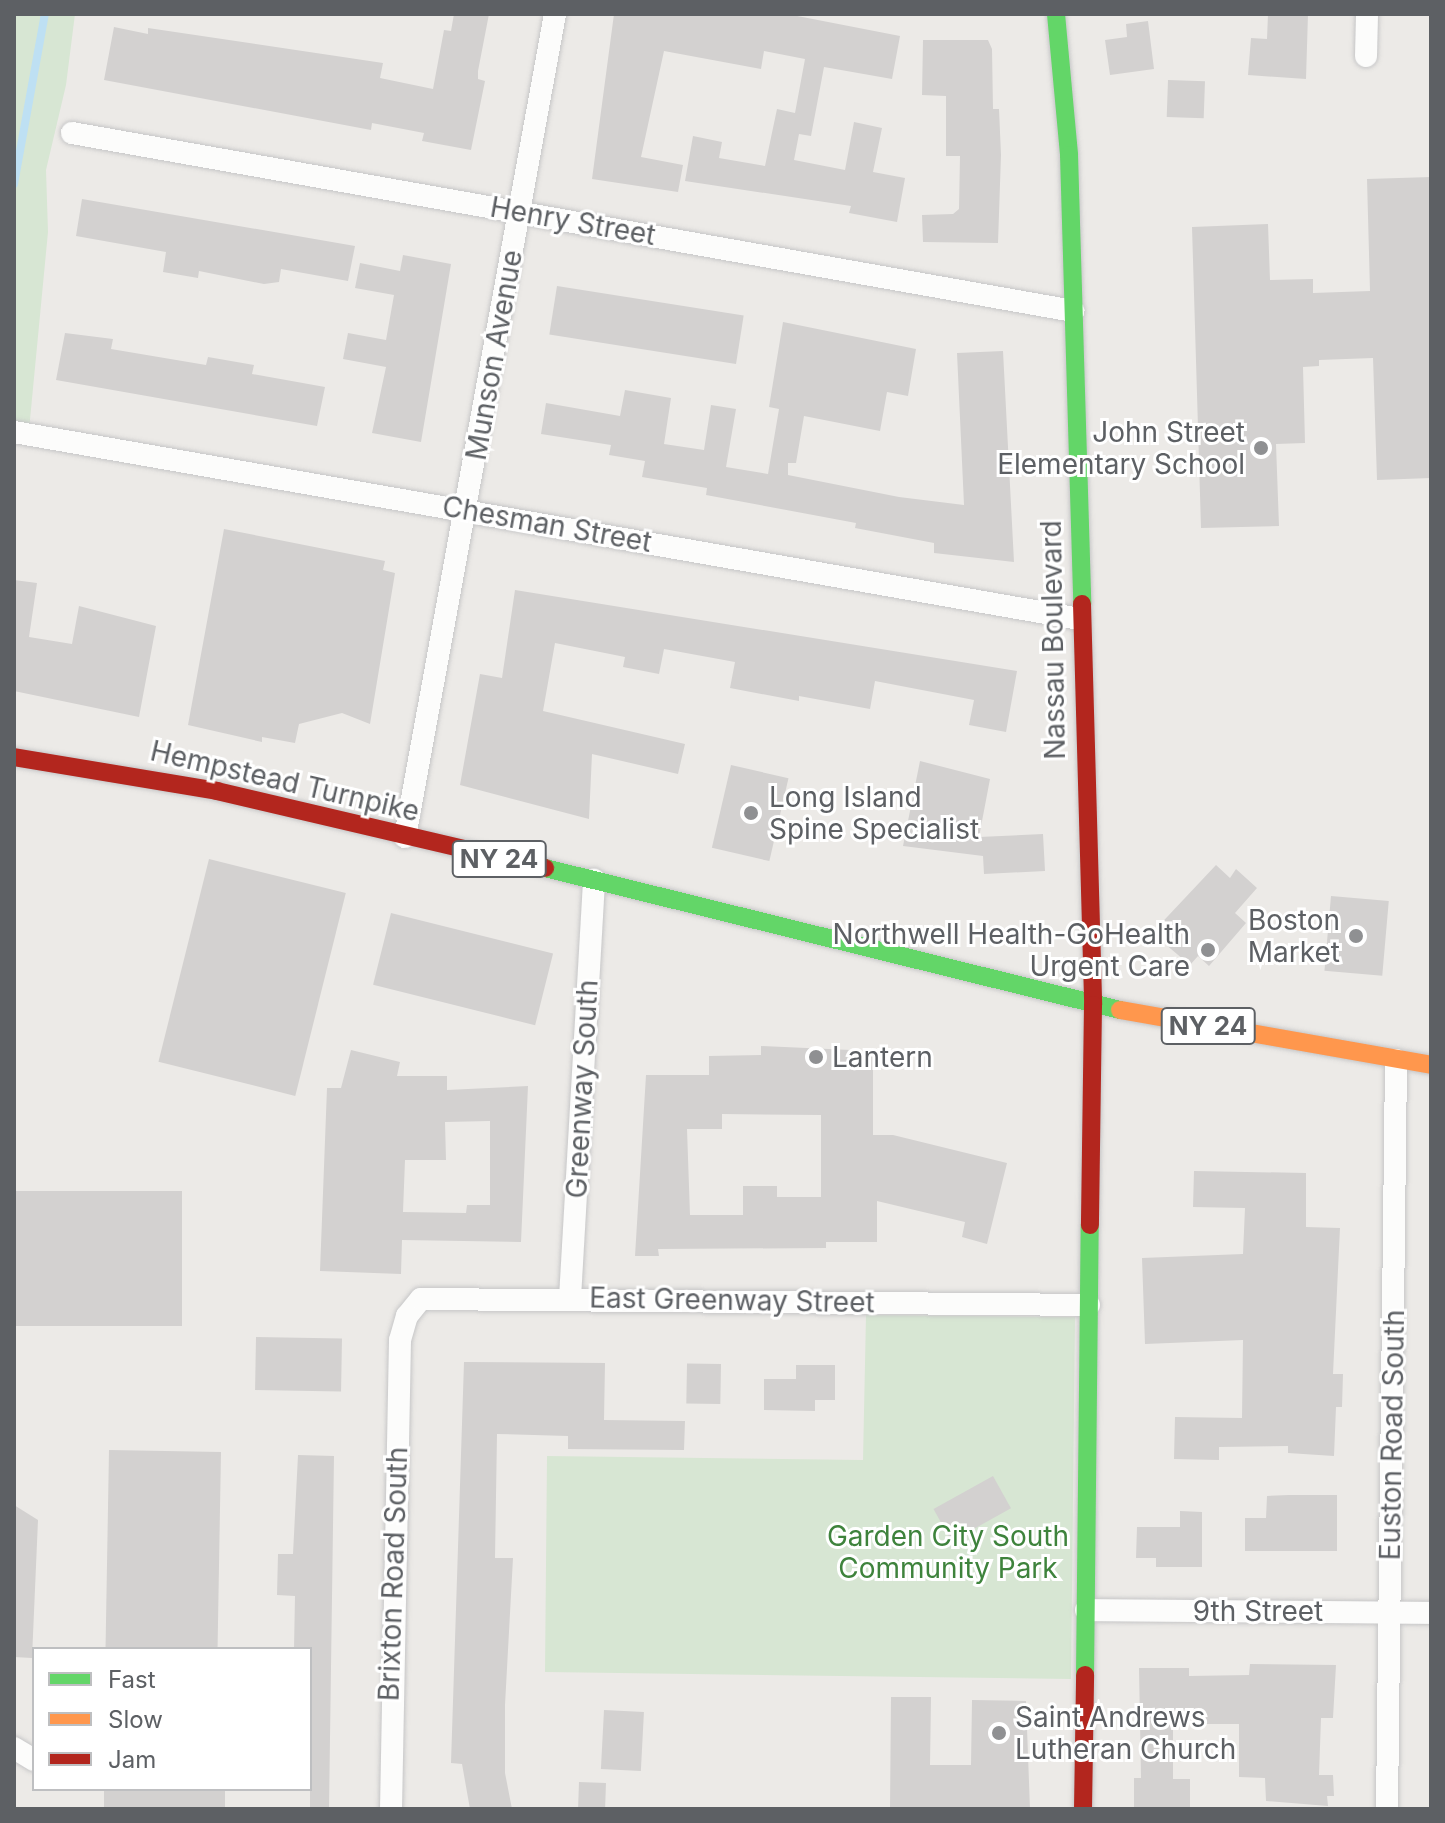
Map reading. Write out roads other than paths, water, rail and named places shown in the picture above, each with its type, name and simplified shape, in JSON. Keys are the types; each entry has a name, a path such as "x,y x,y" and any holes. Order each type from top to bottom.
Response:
{"main road":[{"name":"Nassau Boulevard","path":"1056,14 1069,155 1093,1005 1083,1809"},
{"name":"Hempstead Turnpike","path":"14,757 164,779 594,880 1093,1005 1431,1065"}],"street":[{"name":"Munson Avenue","path":"405,837 555,14"},
{"path":"1366,56 1367,14"},
{"name":"Henry Street","path":"72,133 1073,311"},
{"name":"Chesman Street","path":"14,432 467,509 1080,619"},
{"name":"Greenway South","path":"570,1298 594,880"},
{"name":"Euston Road South","path":"1387,1809 1396,1060"},
{"name":"East Greenway Street","path":"400,1340 407,1316 421,1299 1089,1305"},
{"name":"Brixton Road South","path":"391,1809 400,1340"},
{"name":"9th Street","path":"1086,1610 1431,1613"},
{"path":"14,1748 32,1759"}],"waterway":[{"path":"14,184 45,14"}],"place":[{"name":"John Street Elementary School","path":"1261,448"},
{"name":"Long Island Spine Specialist","path":"751,813"},
{"name":"Boston Market","path":"1356,936"},
{"name":"Northwell Health-GoHealth Urgent Care","path":"1208,950"},
{"name":"Lantern","path":"816,1057"},
{"name":"Saint Andrews Lutheran Church","path":"999,1733"}],"park label":[{"name":"Garden City South Community Park","path":"948,1552"}]}
